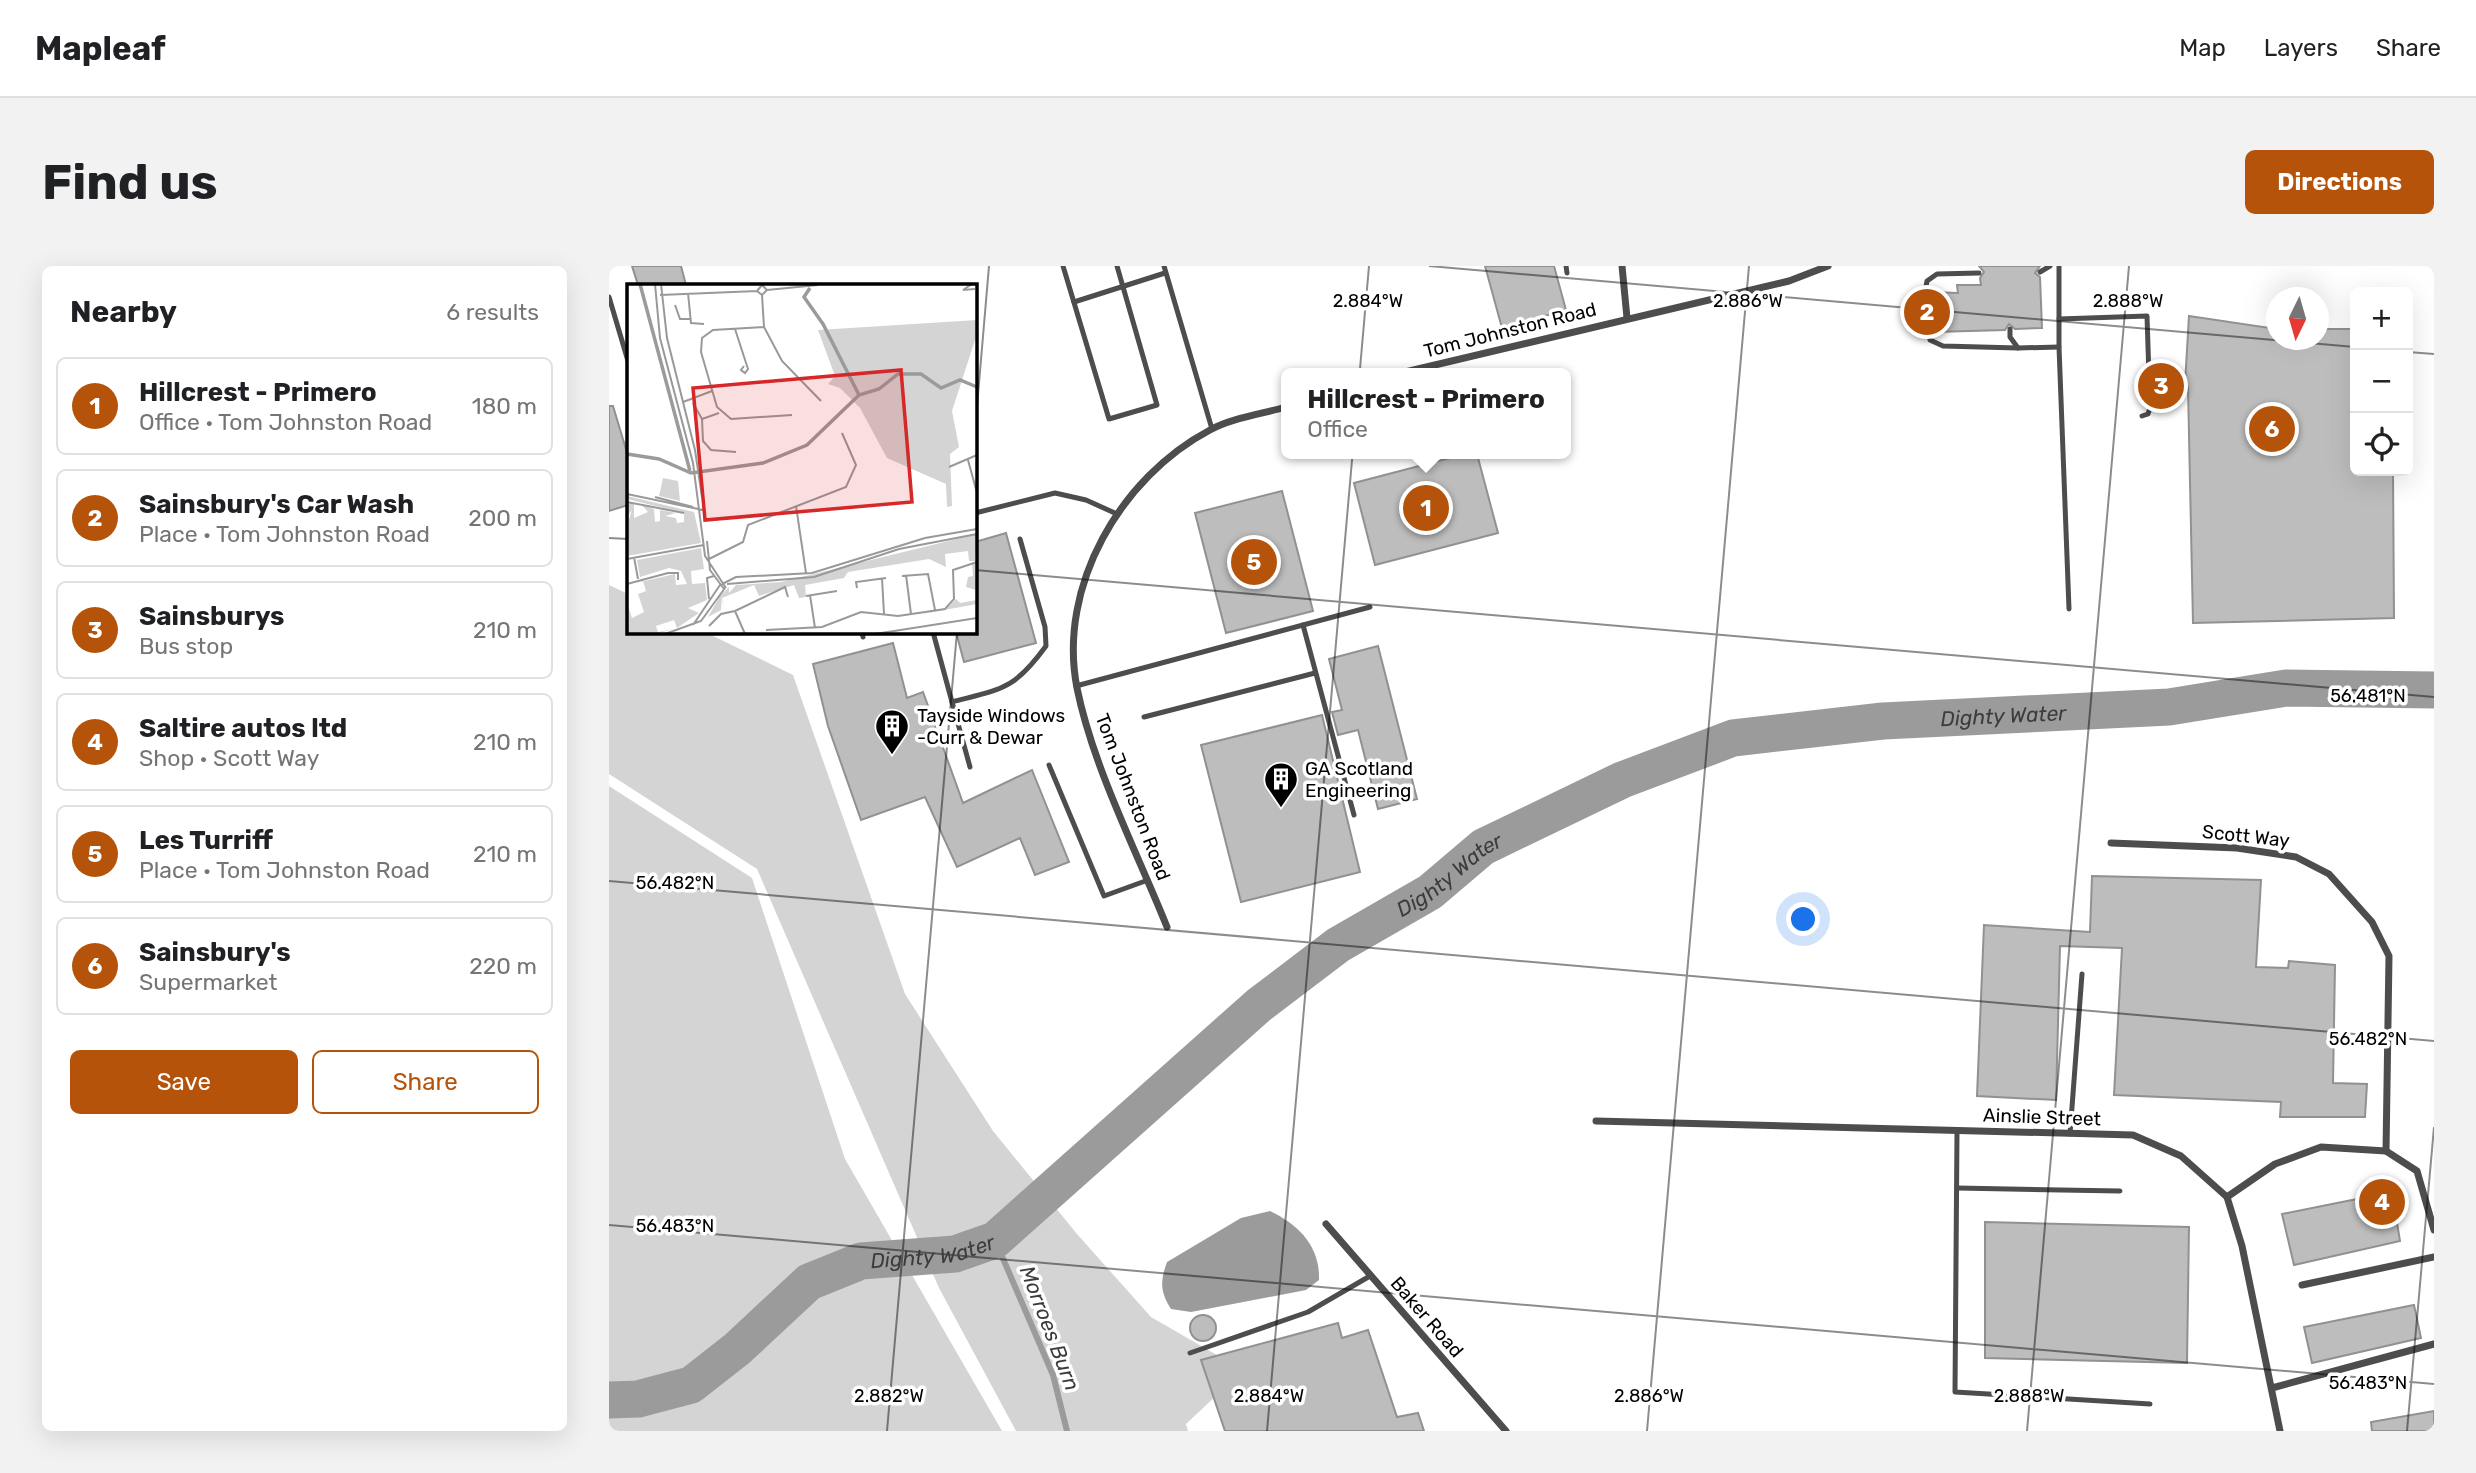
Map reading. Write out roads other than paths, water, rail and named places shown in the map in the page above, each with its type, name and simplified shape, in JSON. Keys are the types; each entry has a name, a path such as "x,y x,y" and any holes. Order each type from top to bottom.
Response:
{"street":[{"name":"Tom Johnston Road","path":"1622,266 1627,318"},
{"name":"Tom Johnston Road","path":"1422,368 1789,281 1828,266"},
{"name":"Tom Johnston Road","path":"1167,927 1091,739 1076,686 1075,630 1084,573 1117,514 1145,478 1177,451 1212,429 1281,408"},
{"name":"Scott Way","path":"2111,843 2237,848 2296,857 2329,874 2371,922 2389,956 2386,1151"},
{"name":"Ainslie Street","path":"1596,1121 2133,1135 2181,1156 2227,1197"},
{"path":"2280,1431 2242,1246 2227,1197 2275,1164 2321,1147 2386,1151 2417,1171 2434,1230"},
{"name":"Baker Road","path":"1326,1224 1506,1431"},
{"path":"2302,1285 2434,1257"},
{"path":"2272,1388 2434,1344"}],"lane":[{"path":"1063,266 1109,419 1157,405 1117,266"},
{"path":"1164,266 1212,429"},
{"path":"1566,266 1567,273"},
{"path":"2040,272 2050,266"},
{"path":"2059,266 2059,347 2069,609"},
{"path":"1925,292 1927,281 1937,274 1979,273"},
{"path":"1074,302 1165,274"},
{"path":"609,298 627,358"},
{"path":"2059,319 2147,316 2150,408 2148,414 2142,416"},
{"path":"2010,330 2010,337 2018,348"},
{"path":"1929,332 1930,340 1943,346 2059,347"},
{"path":"977,512 1055,493 1086,500 1117,514"},
{"path":"952,702 1007,688 1030,668 1046,646 1045,627 1020,539"},
{"path":"1076,686 1370,607"},
{"path":"1303,625 1354,815"},
{"path":"934,634 970,767"},
{"path":"1144,717 1315,673"},
{"path":"1049,765 1104,896 1148,880"},
{"path":"2070,1133 2082,974"},
{"path":"1957,1131 1955,1392 2150,1404"},
{"path":"1957,1188 2120,1191"},
{"path":"1190,1353 1308,1312 1370,1276"}],"waterway":[{"name":"Dighty Water","path":"609,1400 638,1399 691,1385 737,1349 809,1282 861,1261 955,1254 995,1240 1259,1005 1338,945 1430,892 1483,847 1622,780 1733,738 1883,721 2169,707 2286,688 2434,690"},
{"name":"Morroes Burn","path":"995,1240 1053,1375 1067,1431"}],"place":[{"name":"Sainsbury's Car Wash","path":"1927,312"},
{"name":"Sainsburys","path":"2161,386"},
{"name":"Sainsbury's","path":"2272,429"},
{"name":"Hillcrest - Primero","path":"1426,508"},
{"name":"Les Turriff","path":"1254,562"},
{"name":"Tayside Windows -Curr & Dewar","path":"892,756"},
{"name":"GA Scotland Engineering","path":"1281,809"},
{"name":"Saltire autos ltd","path":"2382,1202"}]}
